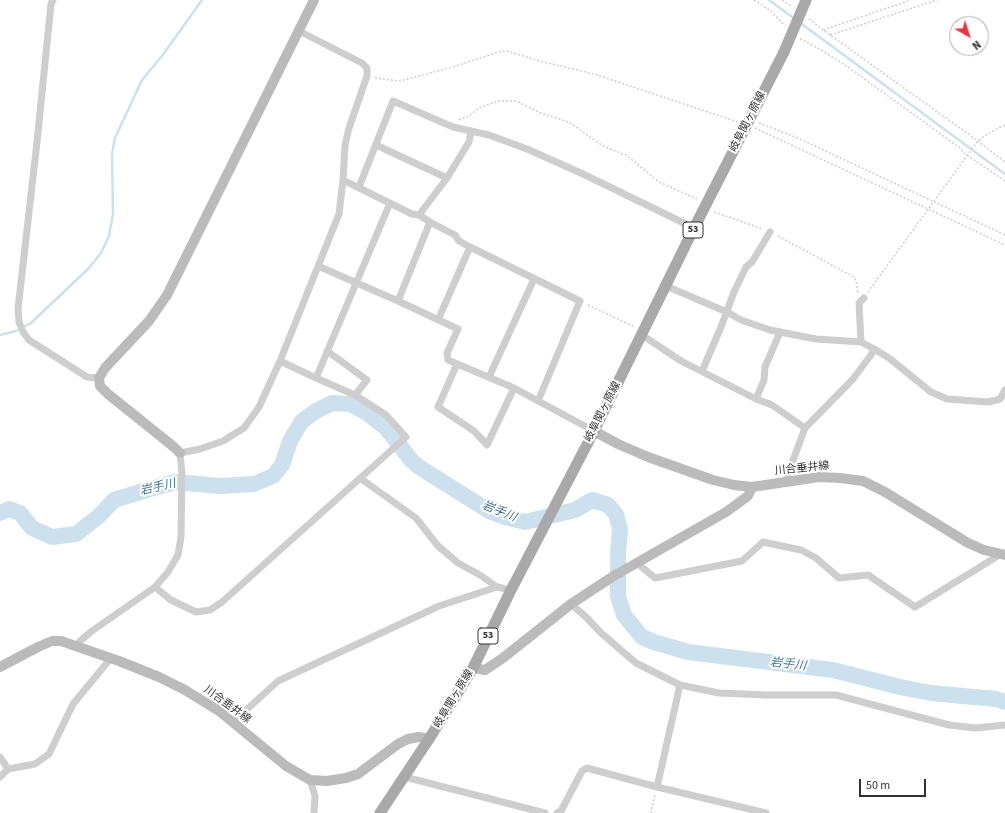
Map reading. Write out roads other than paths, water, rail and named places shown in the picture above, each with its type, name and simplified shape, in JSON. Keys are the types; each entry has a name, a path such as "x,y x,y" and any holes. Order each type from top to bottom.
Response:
{"main road":[{"path":"180,454 174,447 108,394 100,386 99,378 105,368 149,321 167,295 314,0"},
{"name":"岐阜関ヶ原線","path":"380,813 430,739 473,668 511,590 643,333 793,32 806,0"},
{"name":"川合垂井線","path":"594,431 618,444 648,457 713,480 734,485 752,487 819,477 863,481 885,492 968,543 984,550 1003,554"},
{"path":"473,668 485,670 503,658 572,604 612,577 726,512 748,496 752,487"},
{"name":"川合垂井線","path":"0,667 52,641 61,641 111,658 185,690 219,711 286,766 310,780 327,781 346,778 358,774 408,738 419,737 430,739"}],"street":[{"path":"53,0 51,4 18,309 19,322 23,332 29,340 87,377 99,378"},
{"path":"77,646 80,641 92,631 155,587 168,572 178,555 181,537 182,474 180,454 223,441 244,428 259,407 280,361 339,214 345,145 367,76 367,68 362,63 299,31"},
{"path":"360,188 393,101 453,127 489,135 527,149 694,228"},
{"path":"419,215 447,178 469,142 471,132"},
{"path":"376,145 447,178"},
{"path":"343,180 412,214 419,215 455,235 459,241 470,247 580,301 538,401"},
{"path":"316,378 390,203"},
{"path":"398,301 430,222"},
{"path":"702,371 734,292 746,267 752,262 770,232"},
{"path":"438,320 470,247"},
{"path":"318,266 458,329 448,352 448,360 514,388 594,431"},
{"path":"489,377 534,279"},
{"path":"666,286 727,312 741,320 780,332 816,340 860,342 874,348 890,358 931,392 947,399 989,402 1000,398 1005,390"},
{"path":"860,342 859,303 862,299"},
{"path":"756,399 764,380 765,367 780,332"},
{"path":"643,333 681,360 756,399 772,405 805,428"},
{"path":"785,482 793,456 805,428 853,379 871,355 874,348"},
{"path":"327,351 368,380 355,395"},
{"path":"155,587 171,600 196,612 210,610 222,602 406,437 386,414 355,395 280,361"},
{"path":"457,364 438,407 474,431 487,445 514,388"},
{"path":"360,478 416,518 438,546 458,564 480,575 497,587 511,590"},
{"path":"634,564 654,578 742,561 763,542 801,550 816,558 839,578 868,575 915,607 1003,554"},
{"path":"233,722 278,681 439,606 497,587"},
{"path":"572,604 601,633 636,663 680,685 719,693 766,696 836,695 949,725 976,728 1005,725"},
{"path":"0,777 8,769 35,764 49,754 73,704 111,658"},
{"path":"657,787 680,685"},
{"path":"0,757 8,769"},
{"path":"557,813 560,811 582,771 587,768 657,787 766,813"},
{"path":"405,777 545,813"},
{"path":"310,780 315,796 314,813"}],"waterway":[{"path":"0,335 16,331 31,323 88,269 101,253 109,236 113,214 112,154 115,138 142,80 162,56 202,0"},
{"path":"769,0 795,19"},
{"path":"799,22 1005,174"},
{"name":"岩手川","path":"0,513 9,509 20,513 32,528 52,537 76,534 99,516 114,500 175,482 221,486 254,484 273,476 282,465 290,441 302,421 316,411 332,403 350,404 367,413 386,428 412,461 419,467 489,511 525,522 575,510 592,500 608,505 616,514 620,529 618,553 618,596 624,615 642,637 688,652 833,670 900,687 931,693 996,699 1005,702"}]}
